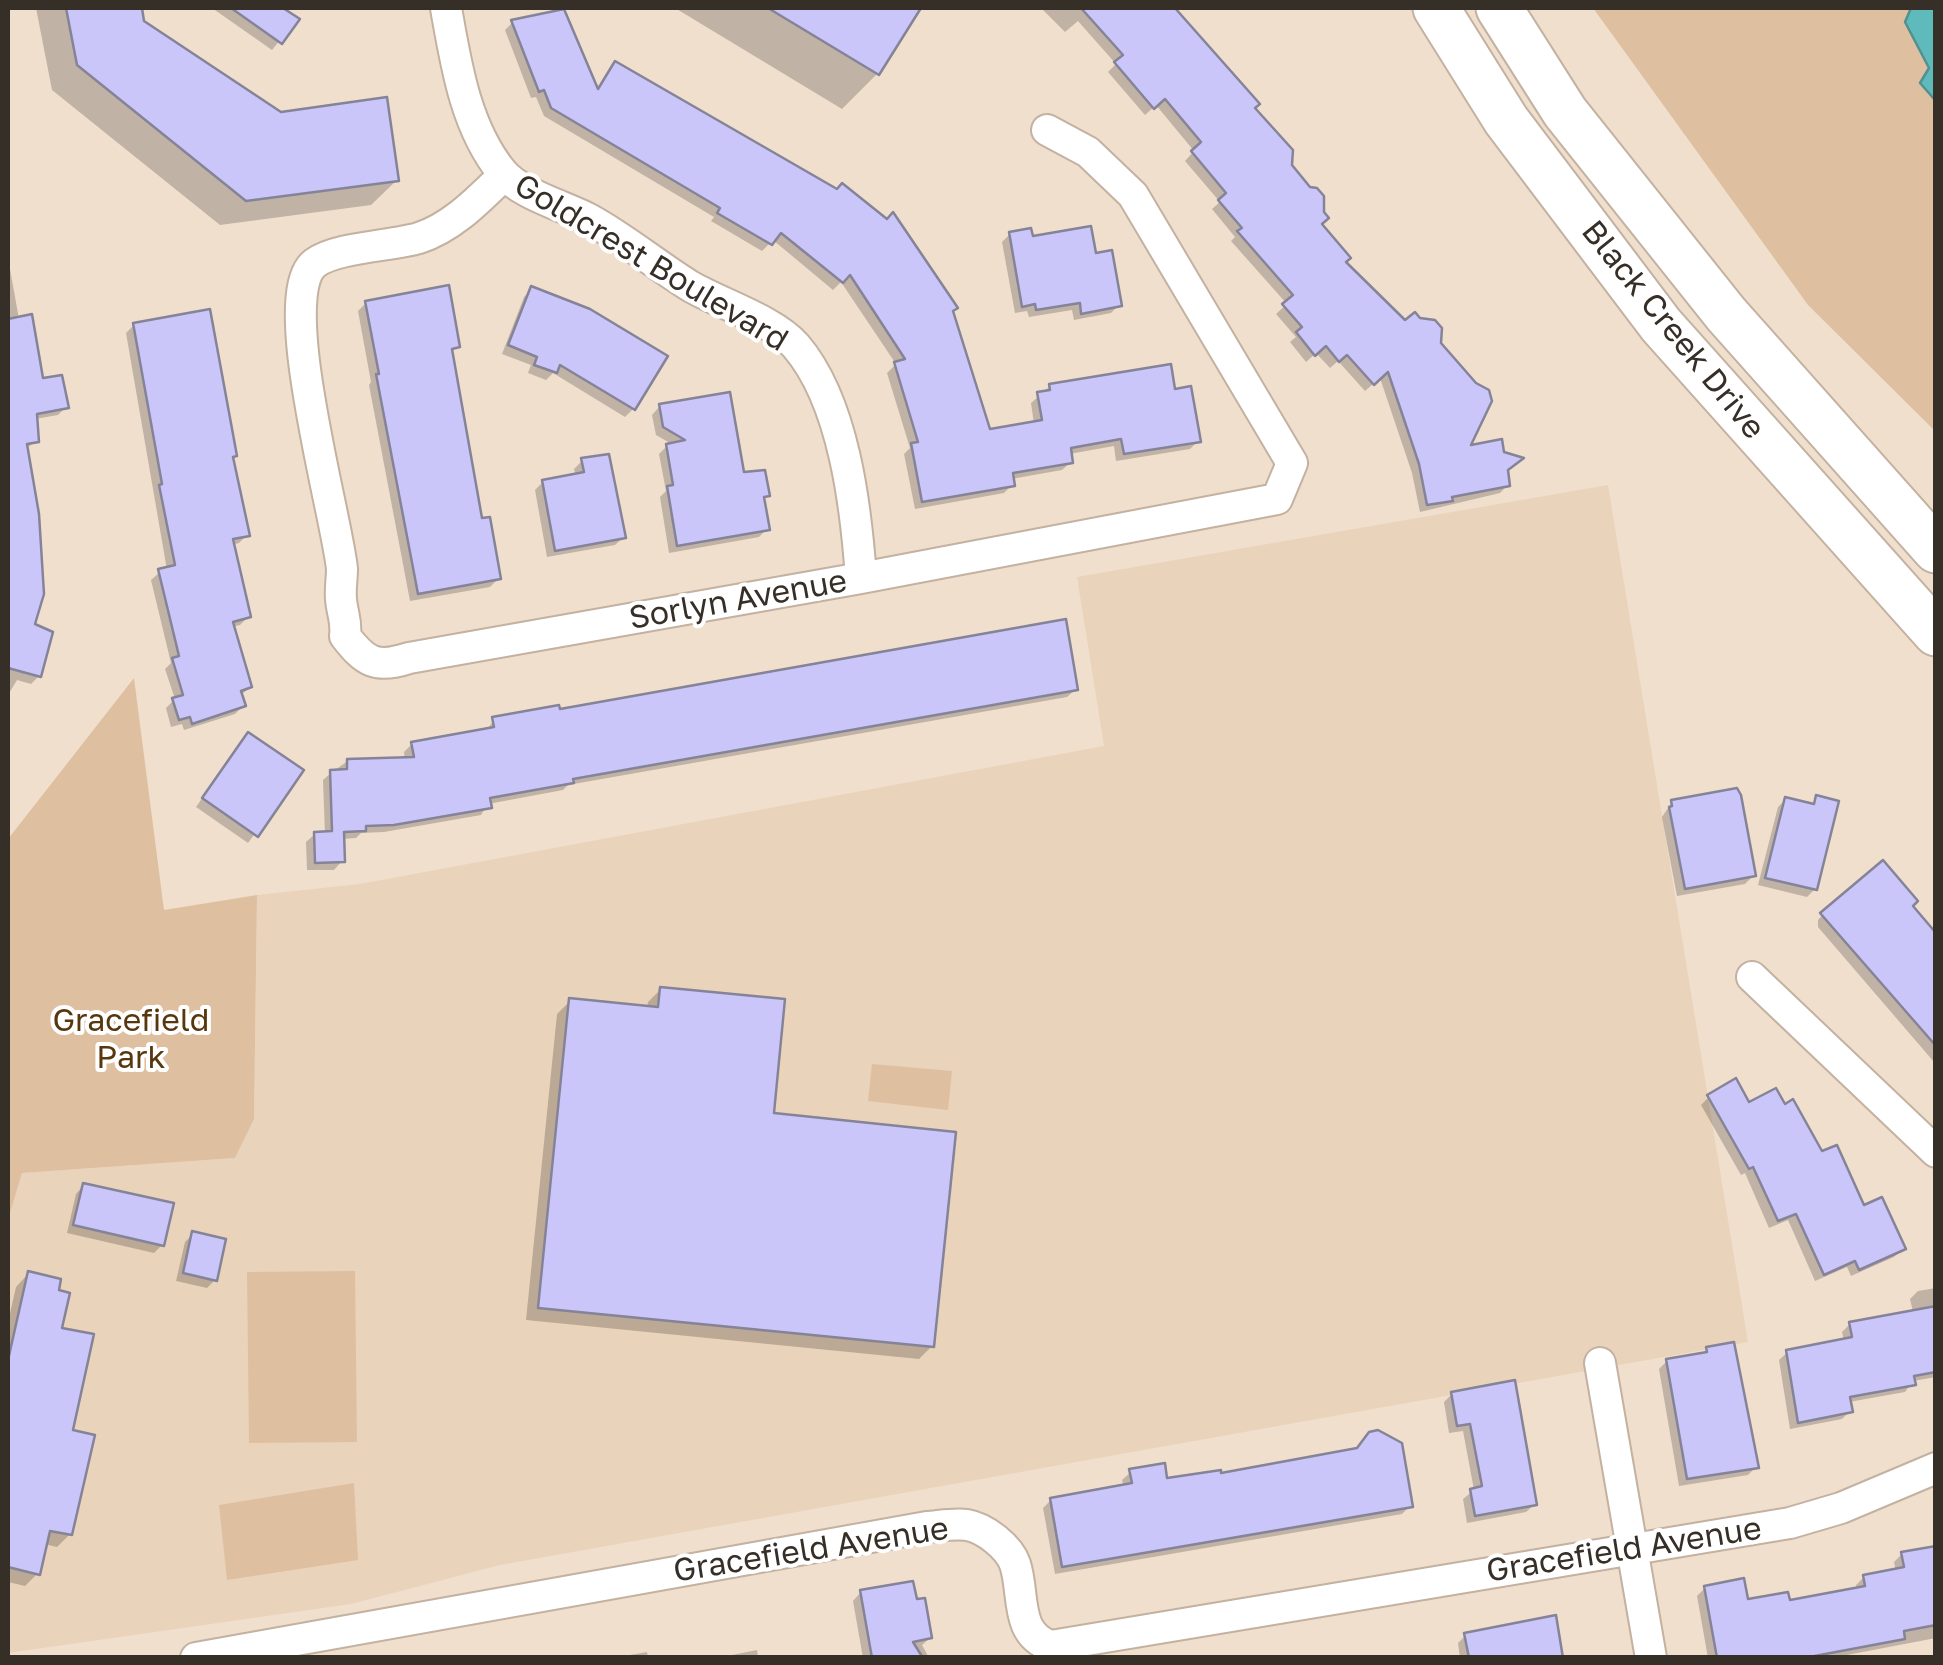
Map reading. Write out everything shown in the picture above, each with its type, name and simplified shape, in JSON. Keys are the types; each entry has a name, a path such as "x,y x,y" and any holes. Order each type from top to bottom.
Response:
{"highway":[{"name":"Black Creek Drive","path":"1436,8 1506,120 1662,325 1936,633"},
{"name":"Black Creek Drive","path":"1500,8 1565,112 1726,314 1936,550"}],"street":[{"name":"Goldcrest Boulevard","path":"446,8 461,84 475,126 504,175 552,204 587,218 680,280 762,322 794,344 816,379 839,440 857,526 860,578"},
{"name":"Sorlyn Avenue","path":"504,175 458,217 419,238 328,256 314,264 302,279 308,396 342,569 341,604 348,618 346,636 360,656 372,662 390,664 1277,499 1292,463 1133,194 1094,157 1048,130"},
{"path":"1752,977 1936,1152"},
{"path":"1600,1363 1651,1658"},
{"name":"Gracefield Avenue","path":"196,1658 928,1527 968,1525 992,1535 1014,1562 1028,1626 1034,1638 1052,1646 1790,1523 1841,1508 1936,1468"}],"shaded area":[{"path":"1608,485 1748,1342 500,1565 351,1604 8,1653 8,1220 22,1173 235,1158 254,1119 257,895 360,884 1104,746 1077,577"}],"green space":[{"path":"1593,8 1935,8 1935,431 1808,305"},
{"name":"Gracefield Park","path":"134,678 164,910 257,895 254,1119 235,1158 22,1173 8,1220 8,839"},
{"path":"872,1064 952,1071 948,1110 868,1101"},
{"path":"355,1271 357,1442 249,1443 247,1272"},
{"path":"354,1483 358,1560 227,1580 219,1505"}],"water":[{"path":"1911,8 1935,8 1935,100 1920,83 1929,68 1905,22"}],"building":[{"path":"66,8 142,8 144,21 281,112 387,97 399,181 246,201 77,65"},
{"path":"231,8 283,8 300,19 282,44"},
{"path":"768,8 921,8 879,75"},
{"path":"1081,8 1175,8 1260,104 1255,108 1293,150 1292,165 1310,187 1324,196 1324,212 1329,218 1322,224 1351,258 1346,262 1405,320 1415,312 1420,318 1435,320 1442,328 1441,343 1476,383 1489,390 1492,401 1471,445 1502,439 1504,452 1524,458 1508,470 1510,486 1427,505 1419,464 1388,372 1374,385 1347,355 1339,362 1326,346 1315,356 1296,332 1302,327 1282,304 1293,295 1237,231 1242,228 1218,200 1226,193 1191,151 1201,142 1165,99 1154,109 1114,62 1123,55"},
{"path":"564,9 598,89 615,61 837,189 842,183 887,219 893,212 958,308 953,311 990,429 1042,420 1037,392 1050,390 1049,384 1171,364 1175,389 1191,386 1201,442 1124,454 1121,439 1071,448 1073,463 1013,473 1015,486 922,502 911,443 918,442 894,362 905,359 850,275 843,283 781,233 772,245 717,213 720,208 551,108 544,90 539,92 511,20"},
{"path":"1091,226 1096,253 1112,250 1122,306 1081,314 1080,303 1036,310 1035,304 1022,307 1009,232 1031,228 1033,236"},
{"path":"449,285 460,347 452,349 482,518 490,517 501,579 418,594 365,301"},
{"path":"531,286 590,309 668,356 635,410 560,365 557,373 534,365 537,357 508,345"},
{"path":"210,309 237,456 233,457 250,536 233,539 251,617 233,622 252,687 241,691 246,706 192,724 190,717 179,720 172,698 183,695 172,658 179,656 158,569 175,565 133,323"},
{"path":"32,314 43,378 62,375 69,408 37,414 39,442 27,444 39,514 44,594 35,624 53,632 41,677 8,668 8,319"},
{"path":"730,392 744,472 765,470 770,496 764,497 770,530 677,546 667,486 673,485 666,444 685,440 663,427 659,404"},
{"path":"609,454 626,538 555,551 542,480 584,472 581,458"},
{"path":"1066,619 1078,690 573,779 574,783 490,798 492,808 344,832 345,862 315,863 314,832 332,831 330,770 347,769 347,759 414,757 411,742 494,727 492,717 559,705 560,709"},
{"path":"248,732 304,770 258,837 202,798"},
{"path":"1737,788 1756,876 1685,889 1669,807 1671,800"},
{"path":"1816,795 1839,801 1817,890 1765,878 1785,797 1814,804"},
{"path":"1883,860 1918,901 1913,906 1936,933 1936,1046 1820,913"},
{"path":"660,987 785,999 774,1113 956,1132 934,1347 538,1308 569,998 658,1007"},
{"path":"1736,1078 1749,1102 1776,1088 1785,1104 1793,1099 1822,1151 1837,1145 1864,1205 1882,1197 1906,1249 1859,1270 1855,1261 1824,1275 1796,1214 1778,1221 1753,1167 1749,1169 1707,1095"},
{"path":"83,1183 174,1203 164,1246 73,1225"},
{"path":"192,1231 226,1239 217,1281 183,1273"},
{"path":"28,1271 61,1279 59,1290 70,1293 62,1328 94,1334 73,1430 95,1435 72,1535 50,1531 40,1575 8,1567 8,1360"},
{"path":"1936,1306 1936,1372 1914,1376 1916,1385 1850,1397 1853,1412 1798,1423 1786,1350 1852,1337 1849,1322"},
{"path":"1734,1342 1759,1468 1687,1479 1666,1359 1707,1352 1706,1347"},
{"path":"1515,1380 1537,1505 1475,1516 1470,1489 1482,1486 1470,1424 1457,1426 1451,1392"},
{"path":"1378,1430 1402,1443 1413,1507 1062,1567 1050,1498 1132,1483 1129,1469 1165,1463 1167,1478 1221,1473 1357,1448 1369,1432"},
{"path":"1936,1546 1936,1625 1904,1631 1905,1639 1804,1658 1717,1658 1704,1586 1744,1578 1748,1599 1788,1592 1790,1600 1865,1586 1863,1575 1904,1567 1901,1552"},
{"path":"913,1581 917,1599 925,1598 932,1638 913,1642 923,1658 872,1658 860,1590"},
{"path":"1556,1615 1563,1658 1469,1658 1464,1633"}]}
